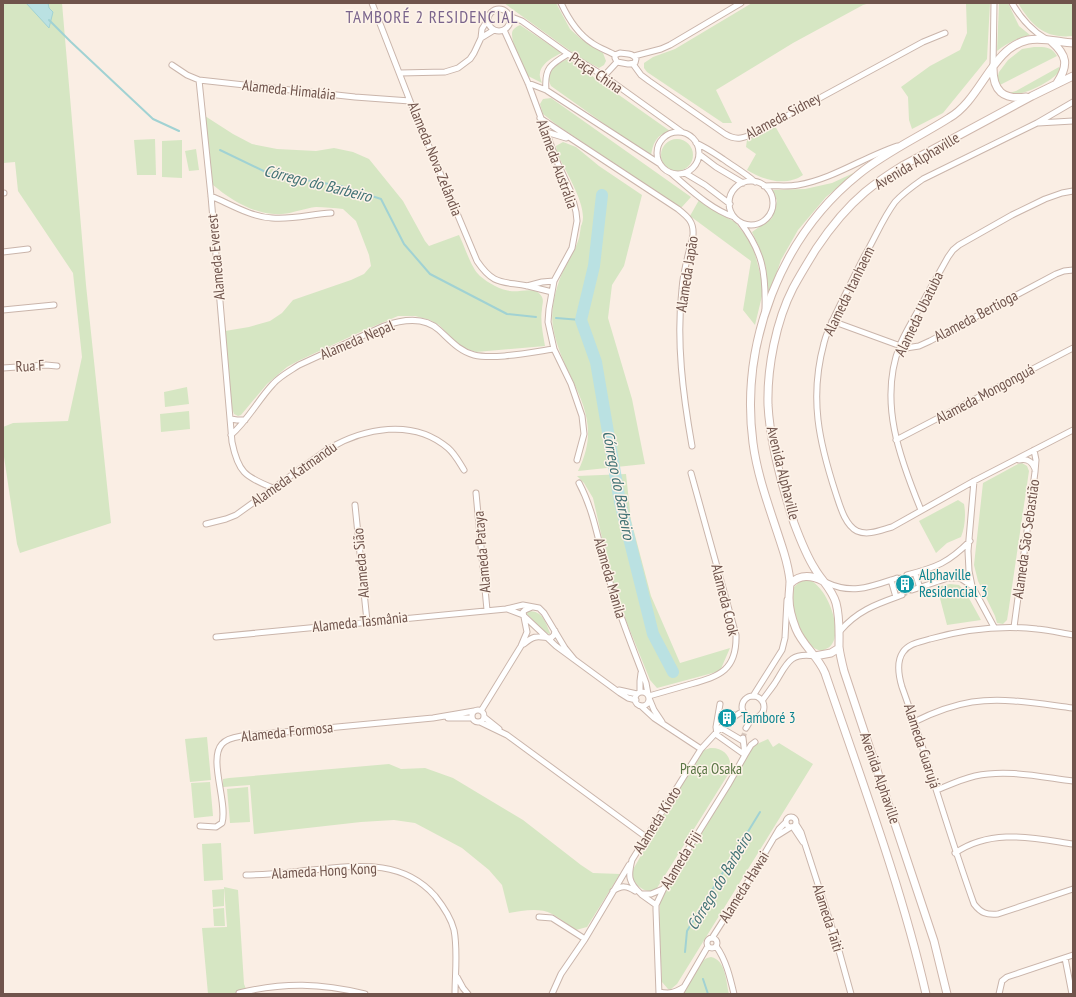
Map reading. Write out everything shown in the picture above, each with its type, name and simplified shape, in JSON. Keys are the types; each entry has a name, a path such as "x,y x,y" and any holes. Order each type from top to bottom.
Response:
{"main road":[{"path":"1032,96 1013,98 1006,96 998,90 994,82 993,68 1002,54 1018,43 1028,40 1039,39 1073,43"},
{"path":"1051,41 1058,48 1066,62 1063,75 1056,84"},
{"name":"Avenida Alphaville","path":"926,994 913,942 825,673 815,656 802,640 792,617 789,606 790,584 787,562 753,446 750,398 754,354 765,312 783,269 796,245 824,207 857,175 886,154 955,115 965,105 993,68"},
{"name":"Avenida Alphaville","path":"947,994 934,941 847,682 841,659 840,631 835,600 825,582 808,558 794,521 774,447 770,425 768,405 773,351 784,310 793,288 826,234 840,216 864,193 902,166 1032,96 1073,76"},
{"path":"790,584 807,576 818,578 825,582"},
{"path":"815,656 831,653 840,648"}],"street":[{"name":"Alameda Nova Zelândia","path":"372,3 410,101 477,261 483,271 500,282 552,292"},
{"path":"494,3 496,9"},
{"path":"561,3 568,17 581,33 592,43 615,55 627,54 634,56 670,45 741,3"},
{"path":"993,68 994,3"},
{"path":"1012,3 1025,22 1037,34 1051,41"},
{"path":"400,73 445,72 458,68 470,59 481,38 482,29 490,13 496,9 502,9 509,16 509,24 504,30 494,30 481,38"},
{"name":"Praça China","path":"509,16 522,21 568,54 604,76 696,142 745,173 755,182 764,186 791,186 812,181 846,168 880,151 911,140"},
{"path":"488,19 490,27 494,30"},
{"name":"Alameda Austrália","path":"504,30 528,83 540,118 571,192 574,203 577,221 572,248 554,281 548,322 554,349 571,384 582,416 584,434 577,460"},
{"name":"Alameda Sidney","path":"633,64 641,75 649,81 725,134 739,139 759,131 923,42 945,33"},
{"path":"546,90 545,83 548,69 554,62 568,54"},
{"path":"615,55 614,58 617,62"},
{"path":"617,62 633,64 636,59 634,56"},
{"path":"604,76 617,62"},
{"name":"Alameda Himaláia","path":"172,65 199,80 355,98 410,101"},
{"name":"Alameda Everest","path":"199,80 211,196 231,419 231,435 234,453 236,461 242,470 254,481 273,488"},
{"path":"528,83 546,90 660,164"},
{"name":"Alameda Itanhaem","path":"1073,102 1037,123 923,179 907,190 895,203 854,277 832,321 824,342 817,380 819,432 826,464 846,520 858,531 868,533 892,526 1073,430"},
{"name":"Alameda Japão","path":"540,118 678,209 691,221 694,227 682,287 680,313 681,359 687,418 692,446"},
{"path":"1037,123 1073,121"},
{"name":"Alameda Japão","path":"546,132 573,141"},
{"path":"682,132 668,134 662,138 658,144 657,158 665,170 676,174 685,173 696,164 699,154 696,142"},
{"path":"699,154 716,167 744,183"},
{"path":"670,172 698,196 734,217 748,233 757,248 765,283 765,312"},
{"path":"685,173 705,185 730,204"},
{"name":"Praça China","path":"744,183 755,182"},
{"path":"734,217 731,211 730,198 733,191 744,183"},
{"path":"739,221 753,225 761,223 767,219 773,205 769,191 764,186"},
{"name":"Alameda Ubatuba","path":"921,510 909,483 896,440 892,419 890,399 893,370 900,345 948,257 955,248 1012,215 1045,199 1073,191"},
{"path":"211,196 256,215 272,218 331,213"},
{"path":"3,252 28,249"},
{"name":"Alameda Bertioga","path":"832,321 906,348 919,346 1056,274 1073,270"},
{"name":"Alameda Nova Zelândia","path":"526,286 554,281"},
{"path":"3,310 54,305"},
{"name":"Alameda Nepal","path":"231,435 239,428 274,383 287,372 299,365 393,323 408,320 429,323 438,329 456,346 475,355 496,356 554,349"},
{"name":"Alameda Mongonguá","path":"896,440 1073,348"},
{"name":"Rua F","path":"3,368 46,365 57,366"},
{"path":"231,419 245,420"},
{"name":"Alameda Katmandu","path":"206,524 236,515 328,449 343,440 376,431 397,429 427,435 449,449 464,470"},
{"name":"Alameda São Sebastião","path":"1014,628 1035,470 1036,460 1034,450"},
{"path":"1015,460 1029,460 1034,466 1035,470"},
{"name":"Alameda Cook","path":"648,696 706,680 721,673 730,662 735,650 736,635 691,473"},
{"path":"974,482 968,561 972,586 994,627"},
{"name":"Alameda Manila","path":"579,483 592,511 602,558 613,594 641,673 646,683 648,696"},
{"name":"Alameda Pataya","path":"476,494 487,610"},
{"name":"Alameda Sião","path":"355,505 367,621"},
{"path":"907,575 947,561 970,541"},
{"path":"915,572 920,588"},
{"path":"912,590 948,578 960,578 972,586"},
{"path":"825,582 845,589 858,589 894,579 896,597"},
{"path":"752,696 782,650 785,638 787,594 790,584"},
{"path":"840,631 851,618 865,609 902,594"},
{"name":"Alameda Tasmânia","path":"216,637 367,621 506,609 523,605 539,608 544,613 565,648 574,658"},
{"path":"507,735 484,717 481,711 521,646 527,632 523,615 525,610 533,606"},
{"name":"Alameda Tasmânia","path":"506,609 523,615 556,646 624,696 638,695"},
{"name":"Alameda Guarujá","path":"1073,635 1036,629 994,627 951,633 910,645 903,651 900,658 899,677 937,790 955,853 974,904 983,913 989,915 998,914 1073,889"},
{"path":"521,646 529,639 534,637 553,637 555,631"},
{"path":"762,701 784,667 792,658 806,654 815,656"},
{"name":"Alameda Manila","path":"638,695 641,673"},
{"path":"664,724 658,716 648,696 643,692 638,695 637,703 648,713 664,724 701,749"},
{"path":"641,706 647,704 648,696"},
{"path":"752,696 759,698 762,701 764,708 759,716 752,718 746,716 743,711 742,704 746,698 752,696"},
{"path":"914,722 947,709 972,702 1020,702 1073,708"},
{"path":"720,704 716,734 745,754"},
{"name":"Alameda Formosa","path":"200,826 216,827 222,823 224,819 217,763 220,747 223,742 227,740 242,736 433,718 477,710 481,711"},
{"path":"472,718 474,711"},
{"path":"732,718 743,711"},
{"path":"480,722 484,717"},
{"name":"Alameda Formosa","path":"433,718 472,718 475,721 507,735 646,837"},
{"path":"746,728 752,718"},
{"name":"Alameda Kioto","path":"552,994 561,974 585,939 612,892 701,749 725,723"},
{"path":"721,728 743,740 745,754"},
{"name":"Alameda Fiji","path":"659,993 656,904 664,888 728,785 750,745 755,742"},
{"path":"937,790 974,777 991,774 1009,773 1073,781"},
{"path":"788,818 795,818 793,826 787,825 786,822 788,818"},
{"name":"Alameda Hawai","path":"712,938 779,829 786,822"},
{"name":"Alameda Hawai","path":"775,836 793,826"},
{"name":"Alameda Taiti","path":"793,826 800,828 834,934 851,994"},
{"path":"955,853 972,843 995,837 1015,837 1073,844"},
{"name":"Alameda Kioto","path":"632,860 629,874 630,878 632,884 641,894"},
{"name":"Alameda Hong Kong","path":"246,875 352,866 373,866 393,870 411,877 421,883 440,902 453,929 455,936 455,994"},
{"path":"612,892 625,886 656,904"},
{"path":"641,894 651,894 664,888"},
{"path":"539,917 552,918 585,939"},
{"path":"680,994 708,946 708,940 712,938 716,941 716,946 729,972 734,994"},
{"path":"708,946 712,948 716,946"},
{"path":"999,994 1002,981 1007,977 1073,955"},
{"path":"1065,958 1072,994"},
{"path":"455,974 465,993"},
{"path":"239,992 275,986 312,985 347,989 365,994"},
{"path":"659,993 669,994 684,987"}],"green space":[{"path":"3,3 62,3 86,285 111,523 20,553 17,544 3,450 3,427 13,423 68,421 82,357 73,273 18,191 15,162 3,163"},
{"path":"504,3 556,3 570,29 581,39 603,53 606,61 604,65 599,68 580,58"},
{"path":"752,3 870,3 863,5 793,43 716,90 732,123 723,123 647,72 644,68 644,63 653,57 675,49"},
{"path":"966,3 990,3 987,59 943,113 912,129 909,120 908,97 901,87 930,66 960,50 967,33"},
{"path":"999,3 1008,3 1019,26 1030,35 1013,41 997,51"},
{"path":"1018,3 1073,3 1073,36 1055,35 1040,29 1023,11"},
{"path":"520,25 562,53 552,58 543,66 540,74 542,83 528,76 516,50 512,39 512,32 514,28"},
{"path":"1045,47 1052,50 1057,56 1000,85 997,79 999,72 1008,60 1022,49"},
{"path":"568,59 670,131 665,132 656,140 651,157 551,86 549,77 552,69 559,63"},
{"path":"1059,67 1061,70 1057,74 1038,87 1017,94 1011,95 1009,93 1016,91"},
{"path":"551,98 691,197 681,208 557,125 543,114 540,104 543,99"},
{"path":"205,116 252,144 277,149 316,151 334,148 353,152 369,159 403,201 429,246 459,235 474,268 483,279 506,290 532,290 539,293 543,300 541,314 545,346 476,352 459,345 439,325 430,320 415,316 398,316 358,333 287,367 267,384 241,415 238,416 234,414 232,408 225,331 249,327 270,321 282,313 293,300 351,280 364,274 371,266 369,255 356,221 343,209 316,207 291,213 263,213 228,197 213,185"},
{"path":"775,126 803,175 796,179 789,181 775,181 760,177 747,170 756,154 746,147 747,140"},
{"path":"155,139 156,175 137,175 134,140"},
{"path":"674,139 680,139 689,143 693,155 689,167 680,171 674,171 665,167 661,158 661,152 665,143"},
{"path":"182,140 182,178 162,177 162,141"},
{"path":"563,142 576,147 599,166 642,195 624,266 612,285 608,318 632,399 645,464 578,471 586,450 588,431 586,414 558,346 552,320 554,299 558,284 578,241 583,218 577,193 557,153 556,146"},
{"path":"196,149 199,170 189,171 185,151"},
{"path":"858,171 826,197 798,230 781,260 768,298 766,268 752,232 772,218 777,201 772,190 805,189 832,183"},
{"path":"699,200 735,222 746,236 754,250 762,281 762,296 755,325 743,310 751,261 690,216"},
{"path":"187,387 189,404 165,407 164,392"},
{"path":"189,411 190,429 161,432 160,414"},
{"path":"1022,463 1027,466 1029,471 1007,620 1003,624 997,623 978,581 974,565 983,483"},
{"path":"626,474 631,520 651,596 680,663 730,648 720,671 657,688 650,680 614,591 593,498 584,483 577,476"},
{"path":"958,500 964,504 965,508 964,525 961,537 947,543 936,553 919,521"},
{"path":"807,579 820,589 831,607 834,618 835,637 831,645 822,651 814,648 807,642 798,625 795,615 793,604 794,587 802,580"},
{"path":"950,584 959,585 965,591 981,620 947,625 937,587"},
{"path":"533,611 541,615 551,635 544,631 527,614 526,612"},
{"path":"207,737 211,780 190,782 185,739"},
{"path":"768,739 773,747 779,743 813,764 677,984 671,989 668,989 662,982 659,921 660,901 752,748"},
{"name":"Praça Osaka","path":"710,748 720,750 727,755 730,763 729,773 657,888 649,891 645,890 637,885 631,873 698,756 702,751"},
{"path":"389,764 401,769 425,768 453,778 523,820 593,873 620,874 587,927 576,930 555,916 542,911 530,910 509,913 502,885 489,870 462,848 415,823 394,820 361,822 254,834 250,785 223,787 223,779 229,778"},
{"path":"210,782 213,816 194,818 191,783"},
{"path":"248,787 250,822 230,823 227,789"},
{"path":"221,843 223,880 204,881 202,844"},
{"path":"224,887 238,890 244,984 248,994 208,994 202,928 227,927"},
{"path":"224,889 224,906 213,907 212,890"},
{"path":"224,908 225,926 214,926 213,909"},
{"path":"711,957 720,962 726,978 729,994 682,994 702,961"}],"water":[{"path":"26,3 48,3 49,8 53,12 49,28"}],"waterway":[{"name":"Córrego do Barbeiro","path":"49,20 153,119 179,131"},
{"name":"Córrego do Barbeiro","path":"220,150 270,174 341,186 381,199 404,244 430,274 507,314 536,317"},
{"name":"Córrego do Barbeiro","path":"602,195 594,266 581,320 596,362 620,502 653,634 673,672"},
{"name":"Córrego do Barbeiro","path":"556,318 581,320"},
{"name":"Córrego do Barbeiro","path":"685,952 687,931 760,812"},
{"name":"Córrego do Barbeiro","path":"703,979 708,994"}],"tunnel":[{"path":"897,578 907,575"},
{"path":"902,595 912,590"},
{"path":"743,738 746,728"}],"place":[{"name":"Alphaville Residencial 3","path":"905,584"},
{"name":"Tamboré 3","path":"727,718"}],"district":[{"name":"TAMBORÉ 2 RESIDENCIAL","path":"432,17"}]}
